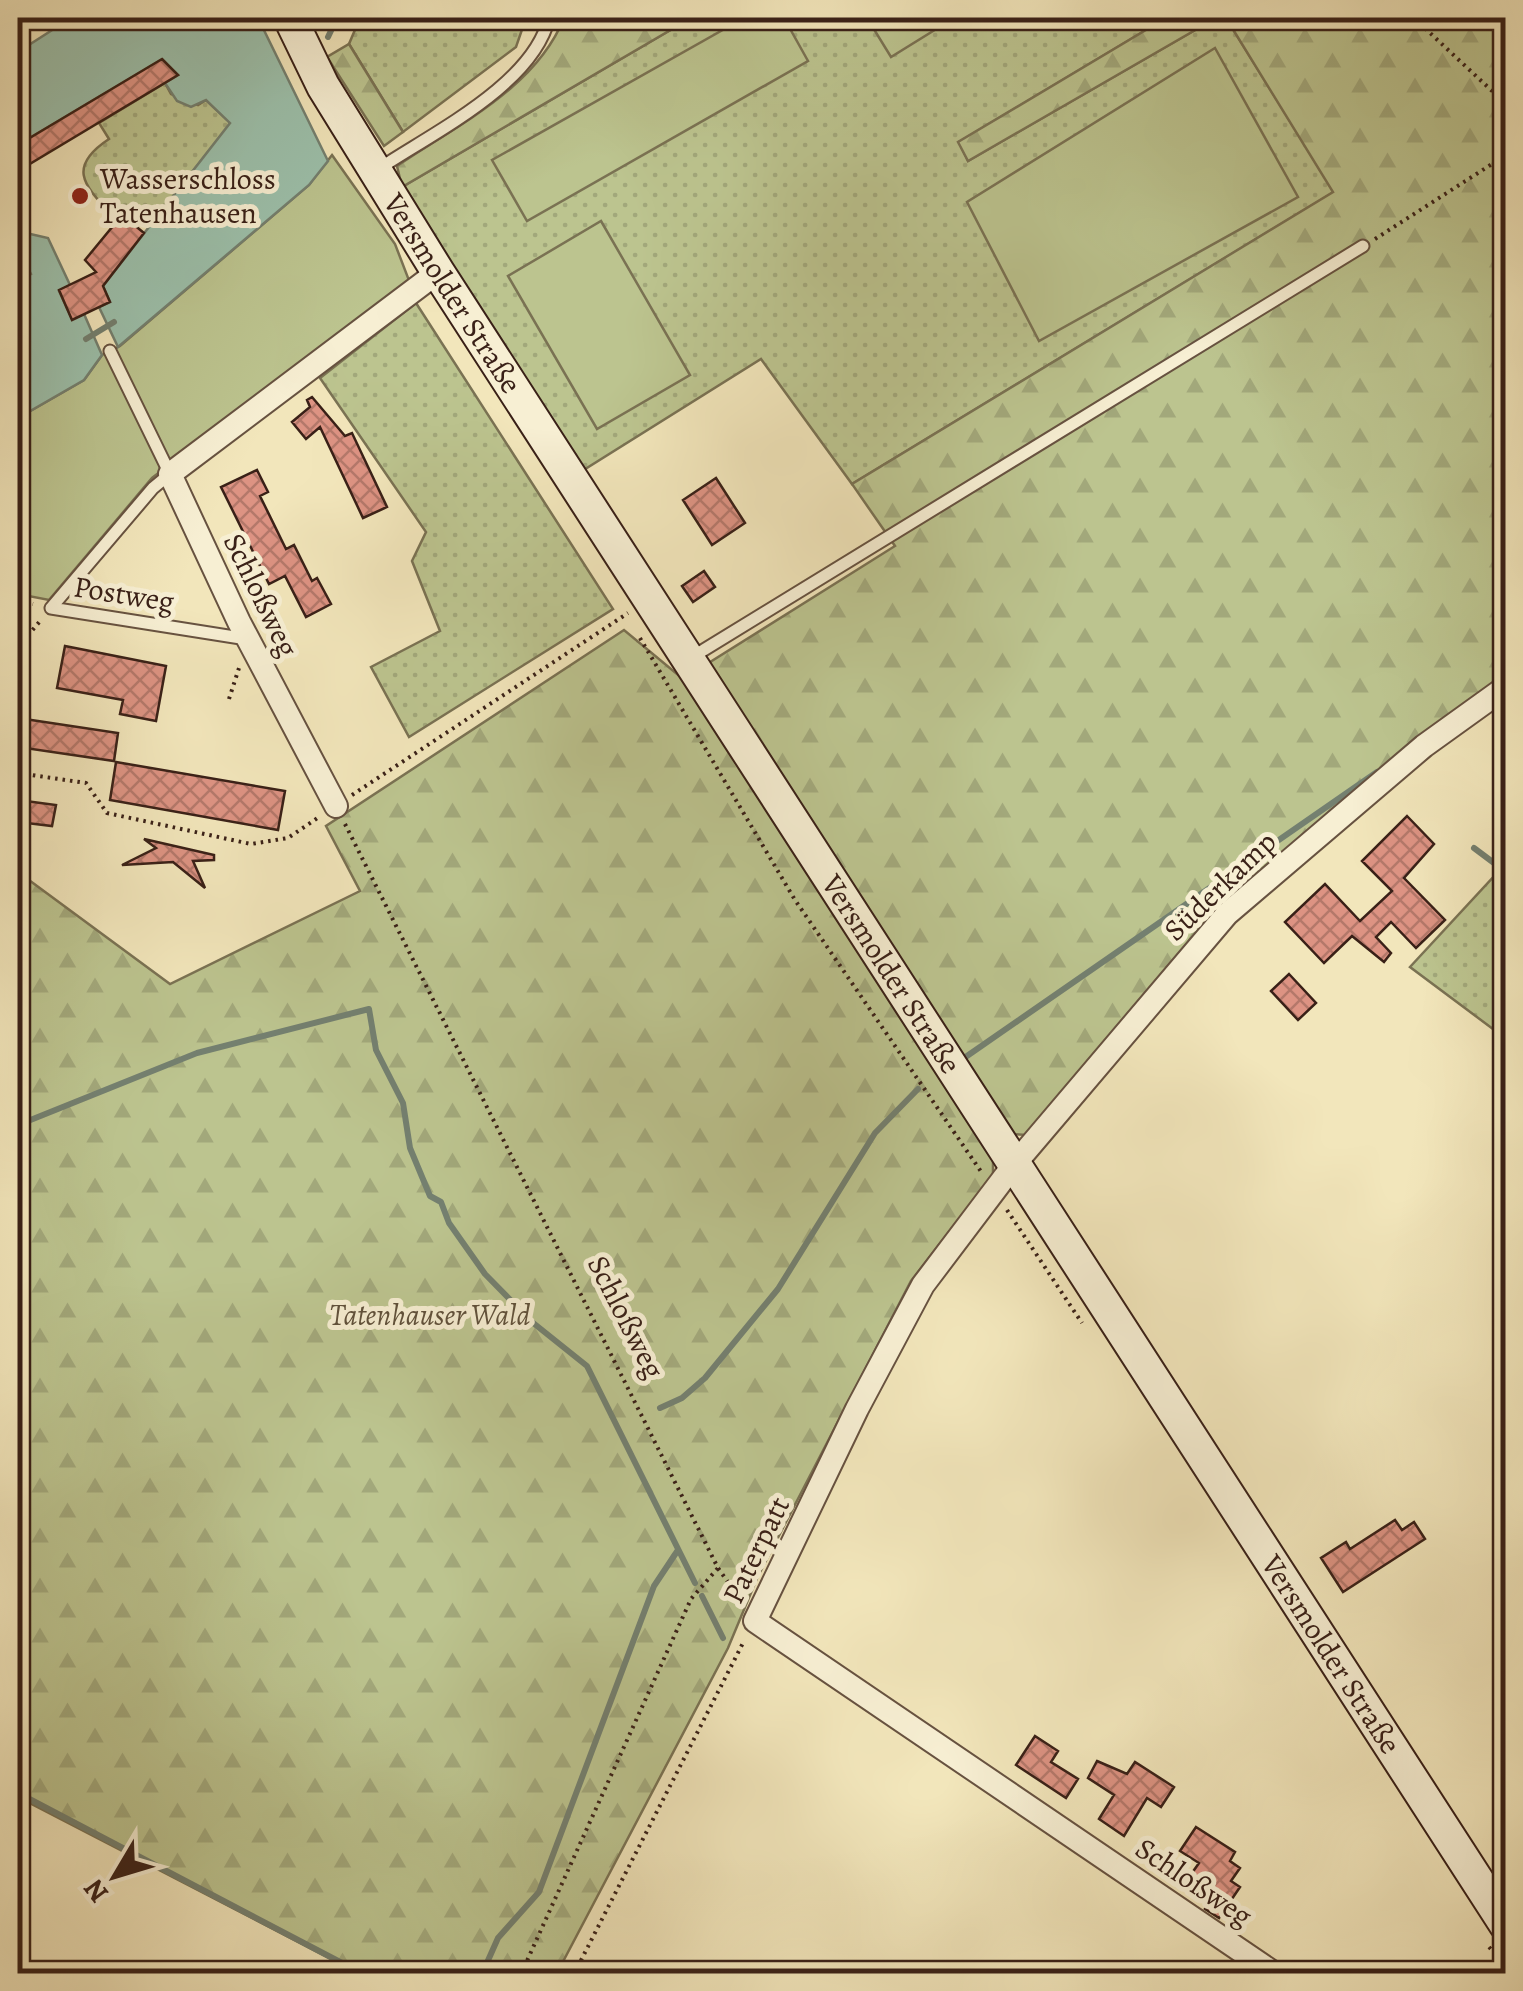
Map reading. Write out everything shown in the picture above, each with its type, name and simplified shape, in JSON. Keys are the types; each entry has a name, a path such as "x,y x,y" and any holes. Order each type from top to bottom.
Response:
{"main road":[{"name":"Versmolder Straße","path":"290,18 323,86 374,172 687,660 1004,1178 1506,1925"}],"street":[{"path":"170,474 438,272"},
{"name":"Schloßweg","path":"170,474 247,639 336,806"},
{"name":"Süderkamp","path":"1004,1178 1227,914 1424,746 1506,687"},
{"name":"Paterpatt","path":"755,1621 857,1409 924,1285 1004,1178"},
{"name":"Schloßweg","path":"755,1621 1274,1974"}],"lane":[{"path":"374,172 516,76 546,34 549,18"},
{"path":"687,660 1363,246"},
{"name":"Schloßweg","path":"110,351 170,474"},
{"name":"Postweg","path":"51,608 153,488 170,474"},
{"name":"Postweg","path":"51,608 247,639"}],"path":[{"path":"1414,18 1506,104"},
{"path":"1363,246 1506,155"},
{"path":"18,212 27,222 18,233"},
{"path":"18,647 51,608"},
{"path":"18,773 86,784 107,813 251,844 288,838 626,614"},
{"path":"636,631 795,900 1004,1178"},
{"name":"Schloßweg","path":"336,806 718,1568 755,1621"},
{"path":"520,1974 691,1599 718,1568"},
{"name":"Paterpatt","path":"574,1974 755,1621"}],"green space":[{"path":"360,18 526,18 516,47 403,132 349,44"},
{"path":"564,18 691,18 402,187 397,166 515,85 535,65"},
{"path":"691,18 1166,18 959,142 968,161 1216,18 1226,18 1334,192 852,484 761,359 582,471 402,187"},
{"path":"744,18 784,18 808,61 527,221 492,160"},
{"path":"867,18 954,18 891,57"},
{"path":"1166,18 1216,18 968,161 958,142"},
{"name":"Tatenhauser Wald","path":"1226,18 1505,18 1505,675 1398,757 1221,908 1026,1135 1011,1134 993,1157 993,1175 911,1281 758,1576 728,1648 557,1973 358,1973 18,1797 18,872 170,984 360,891 326,826 624,630 683,679 895,546 852,484 1333,192"},
{"path":"349,44 403,132 384,146 327,57"},
{"path":"1215,48 1298,197 1039,341 967,202"},
{"path":"165,83 171,94 198,105 206,100 231,123 160,213 153,208 137,227 123,215 117,221 90,189 83,170 86,160 109,139 99,123"},
{"path":"332,155 395,244 410,283 152,478 49,600 18,594 18,418 84,380 102,355 120,346 309,185"},
{"path":"601,221 690,375 597,429 508,276"},
{"path":"416,303 613,609 409,737 371,667 440,631 412,561 426,532 320,378"},
{"path":"1498,872 1506,878 1505,1038 1410,967"}],"shaded area":[{"path":"71,18 258,18 328,161 309,185 118,347 99,307 110,302 103,286 230,123 206,100 191,107 177,101 165,83 178,75 161,60 18,145 18,52"},
{"path":"26,233 48,238 70,285 59,291 72,319 84,314 102,355 84,380 18,418 18,282 31,274 18,249 18,237"}],"building":[{"path":"162,59 178,75 18,171 18,145"},
{"path":"122,215 144,233 103,286 110,302 72,320 59,290 96,272 85,260"},
{"path":"312,397 345,436 352,433 387,507 363,518 320,427 306,439 292,422 310,407 307,400"},
{"path":"257,470 268,492 260,496 286,549 294,545 312,581 317,578 331,604 306,617 285,576 269,584 221,487"},
{"path":"716,478 745,523 712,545 683,500"},
{"path":"704,571 715,587 693,602 682,586"},
{"path":"65,646 166,666 156,721 120,714 123,700 57,688"},
{"path":"18,718 118,733 114,761 18,747"},
{"path":"116,762 285,791 278,830 110,800"},
{"path":"18,800 56,805 52,826 18,822"},
{"path":"1407,816 1434,844 1404,878 1445,920 1416,948 1391,922 1376,937 1391,953 1384,962 1352,936 1324,963 1285,922 1325,884 1360,921 1392,891 1362,861"},
{"path":"144,839 214,855 214,860 193,861 205,888 173,862 122,865 156,848"},
{"path":"1289,974 1316,1003 1298,1020 1271,991"},
{"path":"1395,1520 1402,1530 1414,1522 1425,1539 1343,1592 1321,1558 1346,1542 1350,1549"},
{"path":"1035,1736 1058,1751 1051,1762 1078,1779 1066,1798 1016,1765"},
{"path":"1097,1761 1127,1774 1135,1762 1174,1787 1161,1807 1147,1798 1124,1836 1099,1819 1114,1795 1088,1778"},
{"path":"1196,1827 1235,1852 1230,1861 1240,1868 1231,1881 1240,1887 1219,1918 1205,1909 1218,1890 1192,1873 1199,1863 1180,1851"}],"waterway":[{"path":"328,37 337,18"},
{"path":"86,339 114,322"},
{"path":"967,1056 1377,772"},
{"path":"1474,848 1506,872"},
{"path":"18,1125 197,1053 369,1009 376,1050 403,1103 410,1148 430,1196 441,1202 449,1223 485,1274 532,1322 587,1366 695,1583"},
{"path":"660,1408 682,1398 705,1378 778,1289 875,1133 918,1089"},
{"path":"482,1974 498,1938 539,1892 654,1586 678,1550"},
{"path":"702,1596 723,1638"},
{"path":"18,1793 363,1974"}],"place":[{"name":"Wasserschloss Tatenhausen","path":"80,196"}]}
